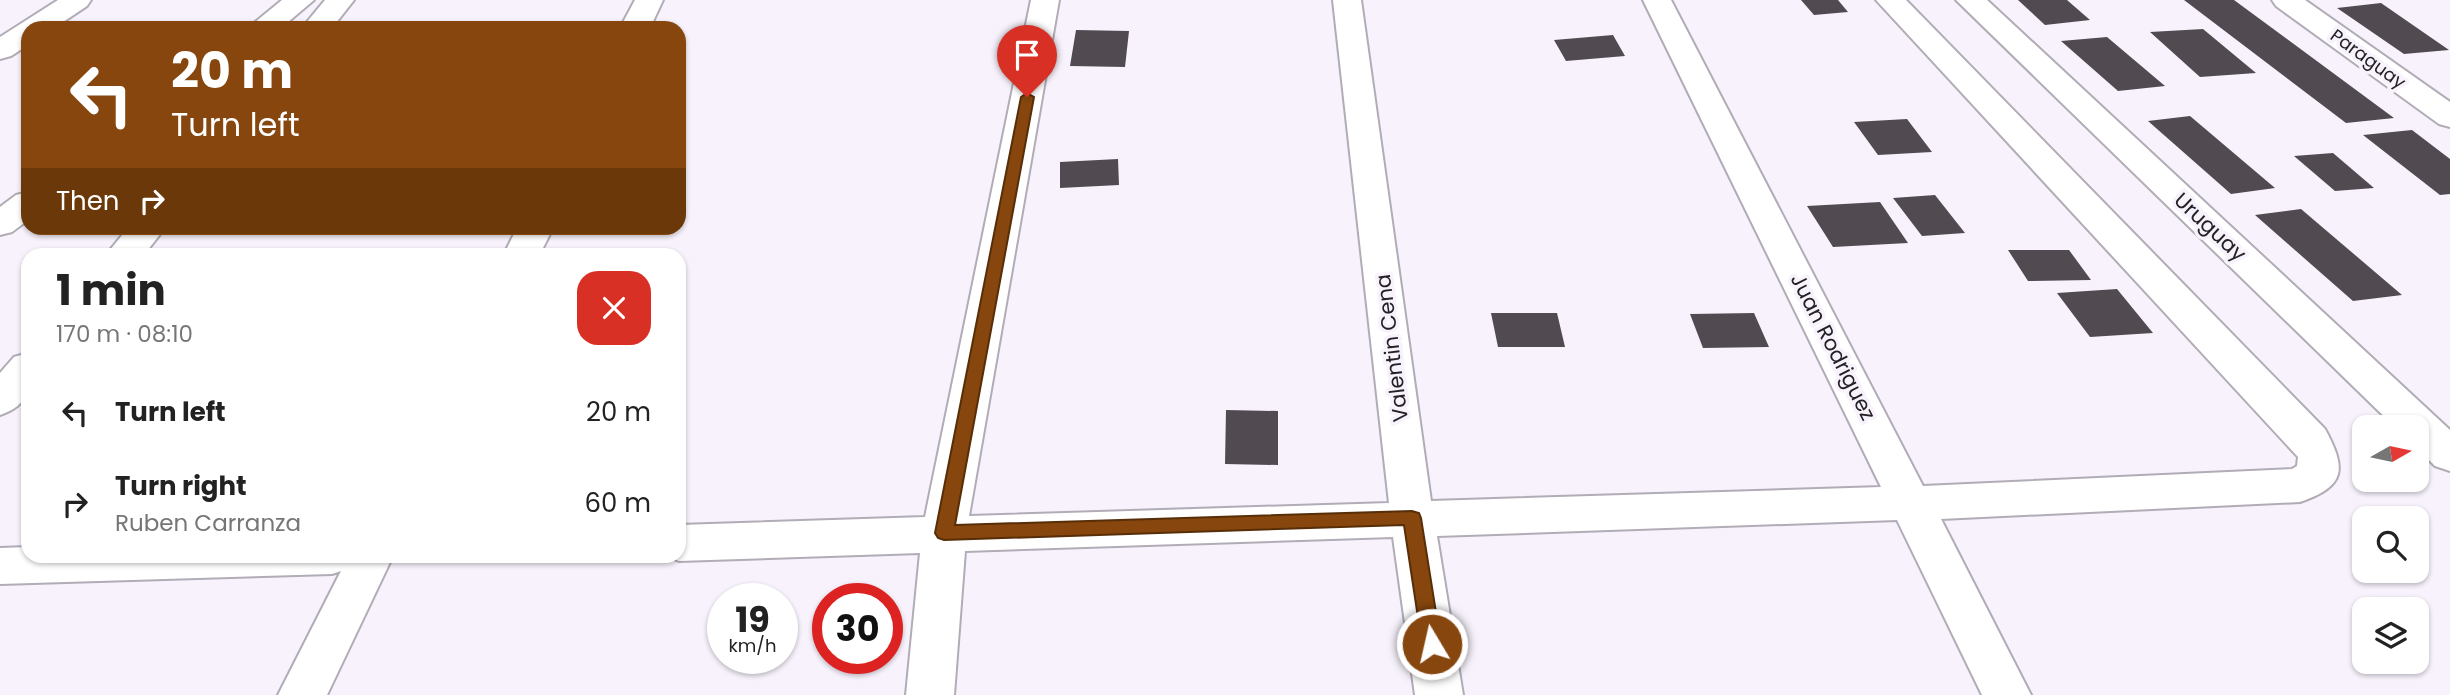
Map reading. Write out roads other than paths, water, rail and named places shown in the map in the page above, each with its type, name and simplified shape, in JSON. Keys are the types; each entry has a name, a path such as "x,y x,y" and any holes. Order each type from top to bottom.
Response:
{"street":[{"path":"45,21 77,0"},
{"path":"272,21 300,0"},
{"path":"323,21 341,0"},
{"path":"638,21 649,0"},
{"path":"930,695 944,533 1045,0"},
{"name":"Valentin Cena","path":"1347,0 1412,518 1439,695"},
{"name":"Juan Rodriguez","path":"1657,0 2007,695"},
{"path":"686,543 1912,503 2300,485 2317,474 2319,457 2310,440 1891,0"},
{"name":"Uruguay","path":"1970,0 2449,453"},
{"name":"Paraguay","path":"2286,0 2445,112"},
{"path":"0,50 21,36"},
{"path":"0,224 21,208"},
{"path":"0,400 21,376"},
{"path":"0,566 100,563"},
{"path":"302,695 368,563"}]}
